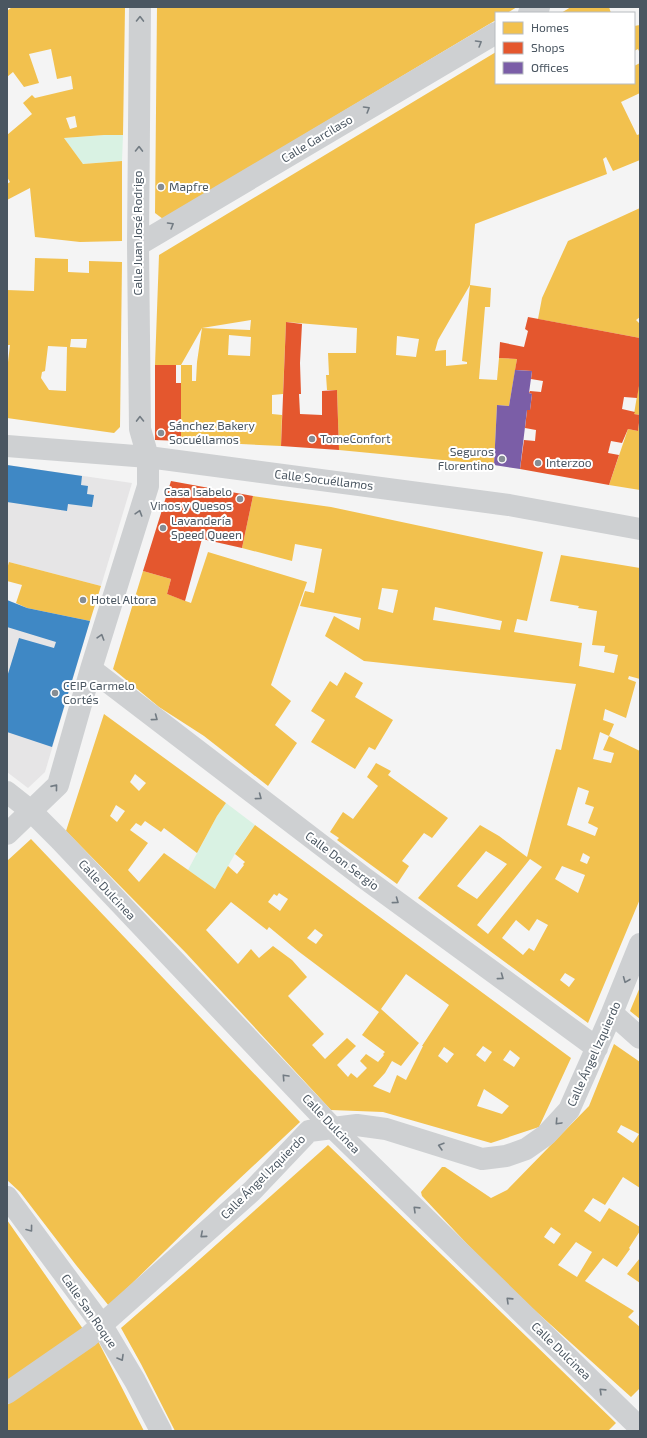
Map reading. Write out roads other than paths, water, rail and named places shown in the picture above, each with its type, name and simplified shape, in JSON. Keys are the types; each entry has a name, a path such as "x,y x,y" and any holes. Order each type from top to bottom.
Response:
{"street":[{"name":"Calle Juan José Rodrigo","path":"7,834 58,786 91,669 148,486 148,457 140,429 138,245 140,7"},
{"name":"Calle Garcilaso","path":"138,245 495,34"},
{"name":"Calle Socuéllamos","path":"7,446 148,457 509,505 640,529"},
{"name":"Calle Don Sergio","path":"91,669 363,877 597,1048"},
{"name":"Calle Dulcinea","path":"7,792 31,811 334,1128 632,1421"},
{"name":"Calle Ángel Izquierdo","path":"7,1393 88,1337 252,1191 309,1131 357,1125 386,1129 482,1159 506,1156 526,1149 546,1135 569,1110 612,1014 640,944"},
{"path":"612,1014 640,1038"},
{"name":"Calle San Roque","path":"7,1197 101,1324 135,1381 161,1431"}],"place":[{"name":"Mapfre","path":"161,187"},
{"name":"Sánchez Bakery Socuéllamos","path":"161,433"},
{"name":"TomeConfort","path":"312,439"},
{"name":"Seguros Florentino","path":"502,459"},
{"name":"Interzoo","path":"538,463"},
{"name":"Casa Isabelo Vinos y Quesos","path":"240,499"},
{"name":"Lavandería Speed Queen","path":"163,528"},
{"name":"Hotel Altora","path":"83,600"},
{"name":"CEIP Carmelo Cortés","path":"55,693"}]}
